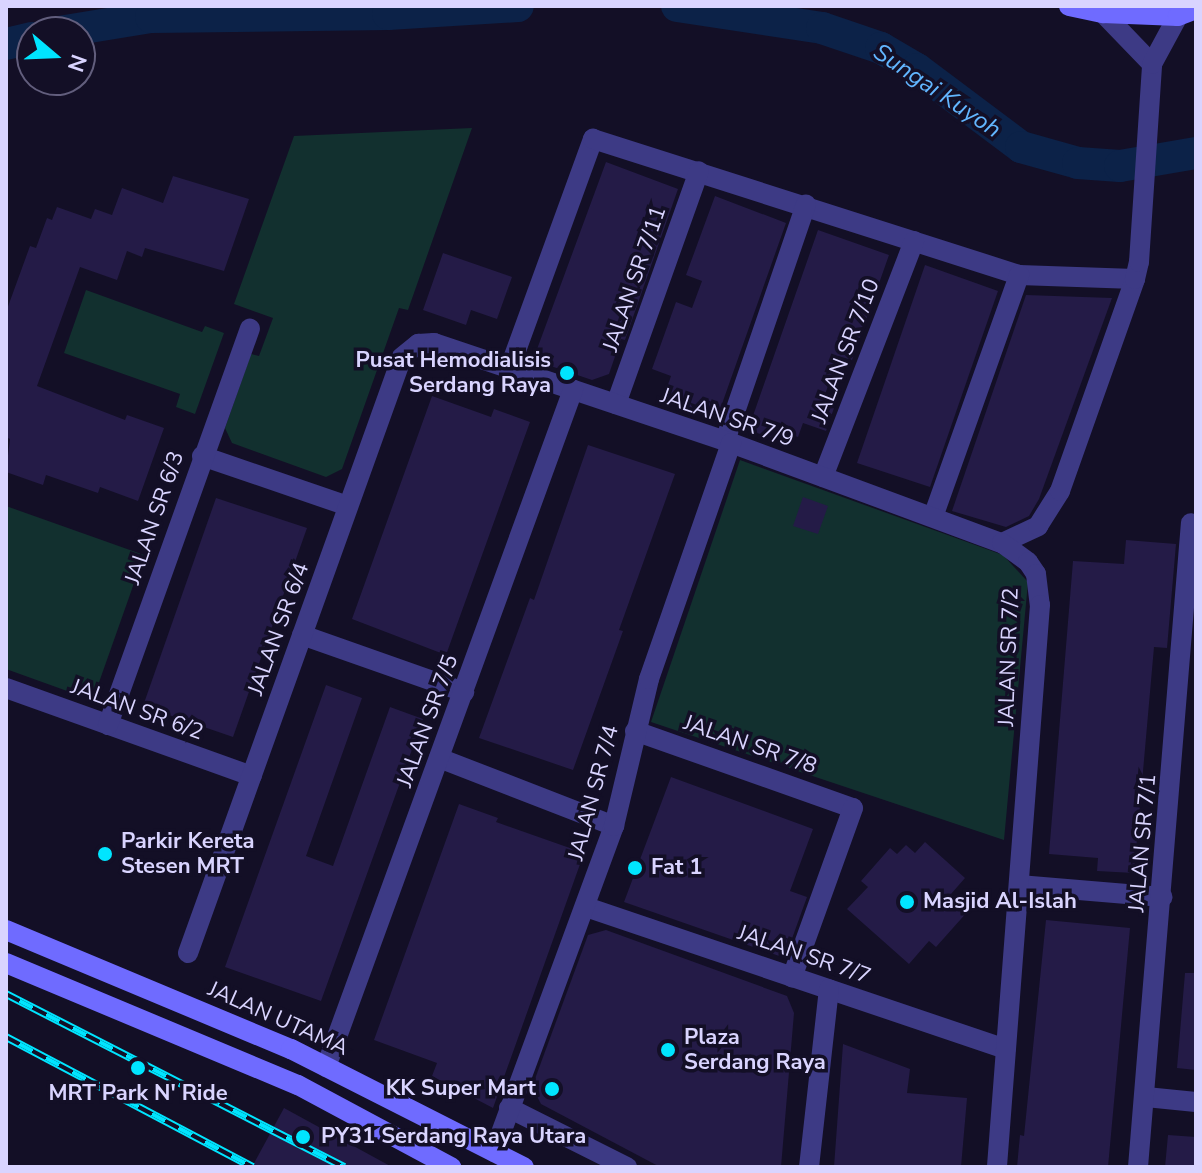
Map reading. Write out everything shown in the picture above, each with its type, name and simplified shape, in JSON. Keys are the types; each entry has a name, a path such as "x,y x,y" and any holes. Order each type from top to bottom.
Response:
{"street":[{"path":"1069,6 1103,13 1187,12"},
{"path":"1002,543 1038,526 1060,491 1137,270 1152,73 1187,12"},
{"path":"1103,13 1152,73"},
{"path":"510,367 593,139 1019,275 1137,270"},
{"name":"JALAN SR 7/11","path":"616,404 699,171"},
{"name":"JALAN SR 7/4","path":"494,1152 614,826 649,679 806,205"},
{"name":"JALAN SR 7/10","path":"823,477 914,241"},
{"path":"933,517 1019,275"},
{"name":"JALAN SR 6/3","path":"108,725 250,329"},
{"name":"JALAN SR 7/9","path":"434,343 728,442 1002,543"},
{"name":"JALAN SR 6/4","path":"188,953 402,357 418,344 434,343"},
{"name":"JALAN SR 7/5","path":"326,1067 573,390"},
{"path":"202,456 348,506"},
{"name":"JALAN SR 7/1","path":"1138,1167 1191,523"},
{"name":"JALAN SR 7/2","path":"997,1167 1040,605 1036,574 1028,562 1002,543"},
{"path":"302,635 464,692"},
{"name":"JALAN SR 6/2","path":"6,688 252,776"},
{"name":"JALAN SR 7/8","path":"635,731 849,804 853,810 792,977"},
{"path":"439,758 614,826"},
{"path":"1019,885 1162,897"},
{"name":"JALAN SR 7/7","path":"586,907 1006,1049"},
{"name":"JALAN UTAMA","path":"6,930 326,1067 524,1167"},
{"path":"6,963 298,1085 451,1167"},
{"path":"809,1167 829,989"},
{"path":"1146,1097 1196,1102"},
{"path":"509,1108 627,1167"}],"green space":[{"path":"472,128 408,310 399,308 342,469 326,477 232,443 225,428 251,354 259,356 273,318 234,304 294,136"},
{"path":"86,290 202,332 205,326 224,333 195,414 176,407 180,394 64,353"},
{"path":"740,460 1003,555 1028,582 1004,840 651,722"},
{"path":"6,506 144,555 97,688 81,696 6,669"}],"building":[{"path":"606,162 678,189 625,340 621,339 609,374 592,380 533,360"},
{"path":"173,176 249,199 224,271 145,248 142,257 127,251 117,280 80,267 37,386 125,420 127,415 164,428 138,501 100,487 98,493 46,475 43,485 6,472 10,439 6,437 6,312 30,246 36,248 47,218 52,220 57,207 91,219 95,209 112,215 122,188 163,203"},
{"path":"715,196 786,223 717,418 663,399 671,376 652,369 676,302 692,308 702,281 686,275"},
{"path":"818,230 889,255 852,360 838,356 822,403 834,408 826,431 803,423 798,437 776,429 772,438 748,430"},
{"path":"443,253 512,277 497,319 471,310 466,325 423,310"},
{"path":"925,265 998,291 930,487 857,463"},
{"path":"1026,295 1112,298 1039,499 1029,516 1006,527 952,511"},
{"path":"432,396 491,417 494,409 530,422 446,655 352,619"},
{"path":"588,445 675,474 573,770 479,738 530,598 534,600"},
{"path":"803,497 828,506 818,534 793,526"},
{"path":"216,498 307,528 233,737 143,706"},
{"path":"1126,540 1176,544 1167,648 1154,647 1134,873 1097,871 1098,858 1049,854 1073,561 1124,564"},
{"path":"326,685 362,698 306,856 333,866 390,707 423,719 321,1001 225,967"},
{"path":"671,777 813,829 790,891 807,897 785,958 624,902"},
{"path":"459,804 498,818 496,822 584,853 493,1108 432,1076 437,1063 374,1040"},
{"name":"Masjid Al-Islah","path":"925,842 965,878 951,894 969,910 936,947 929,941 909,964 847,909 868,887 861,881 890,848 897,854 906,845 915,853"},
{"path":"1046,920 1130,928 1108,1167 1017,1167 1020,1135 1024,1136"},
{"name":"Plaza Serdang Raya","path":"606,930 787,996 794,1013 781,1167 660,1167 541,1104 532,1087 588,935"},
{"path":"1185,973 1196,973 1196,1070 1177,1068"},
{"path":"843,1044 910,1069 907,1093 967,1098 961,1167 834,1167"},
{"name":"PY31 Serdang Raya Utara","path":"284,1108 392,1167 252,1167"},
{"path":"1168,1135 1196,1137 1196,1167 1165,1167"}],"waterway":[{"name":"Sungai Kuyoh","path":"96,26 151,17 388,14 518,6"},
{"name":"Sungai Kuyoh","path":"677,6 822,28 881,48 917,69 1021,147 1078,163 1120,166 1196,153"},
{"name":"Sungai Kuyoh","path":"6,44 16,42"}],"railway":[{"path":"6,994 344,1167"},
{"path":"6,1037 253,1167"}],"place":[{"name":"Pusat Hemodialisis Serdang Raya","path":"567,373"},
{"name":"Parkir Kereta Stesen MRT","path":"105,854"},
{"name":"Fat 1","path":"635,868"},
{"name":"Masjid Al-Islah","path":"907,902"},
{"name":"Plaza Serdang Raya","path":"668,1050"},
{"name":"MRT Park N' Ride","path":"138,1068"},
{"name":"KK Super Mart","path":"552,1089"},
{"name":"PY31 Serdang Raya Utara","path":"303,1137"}]}
